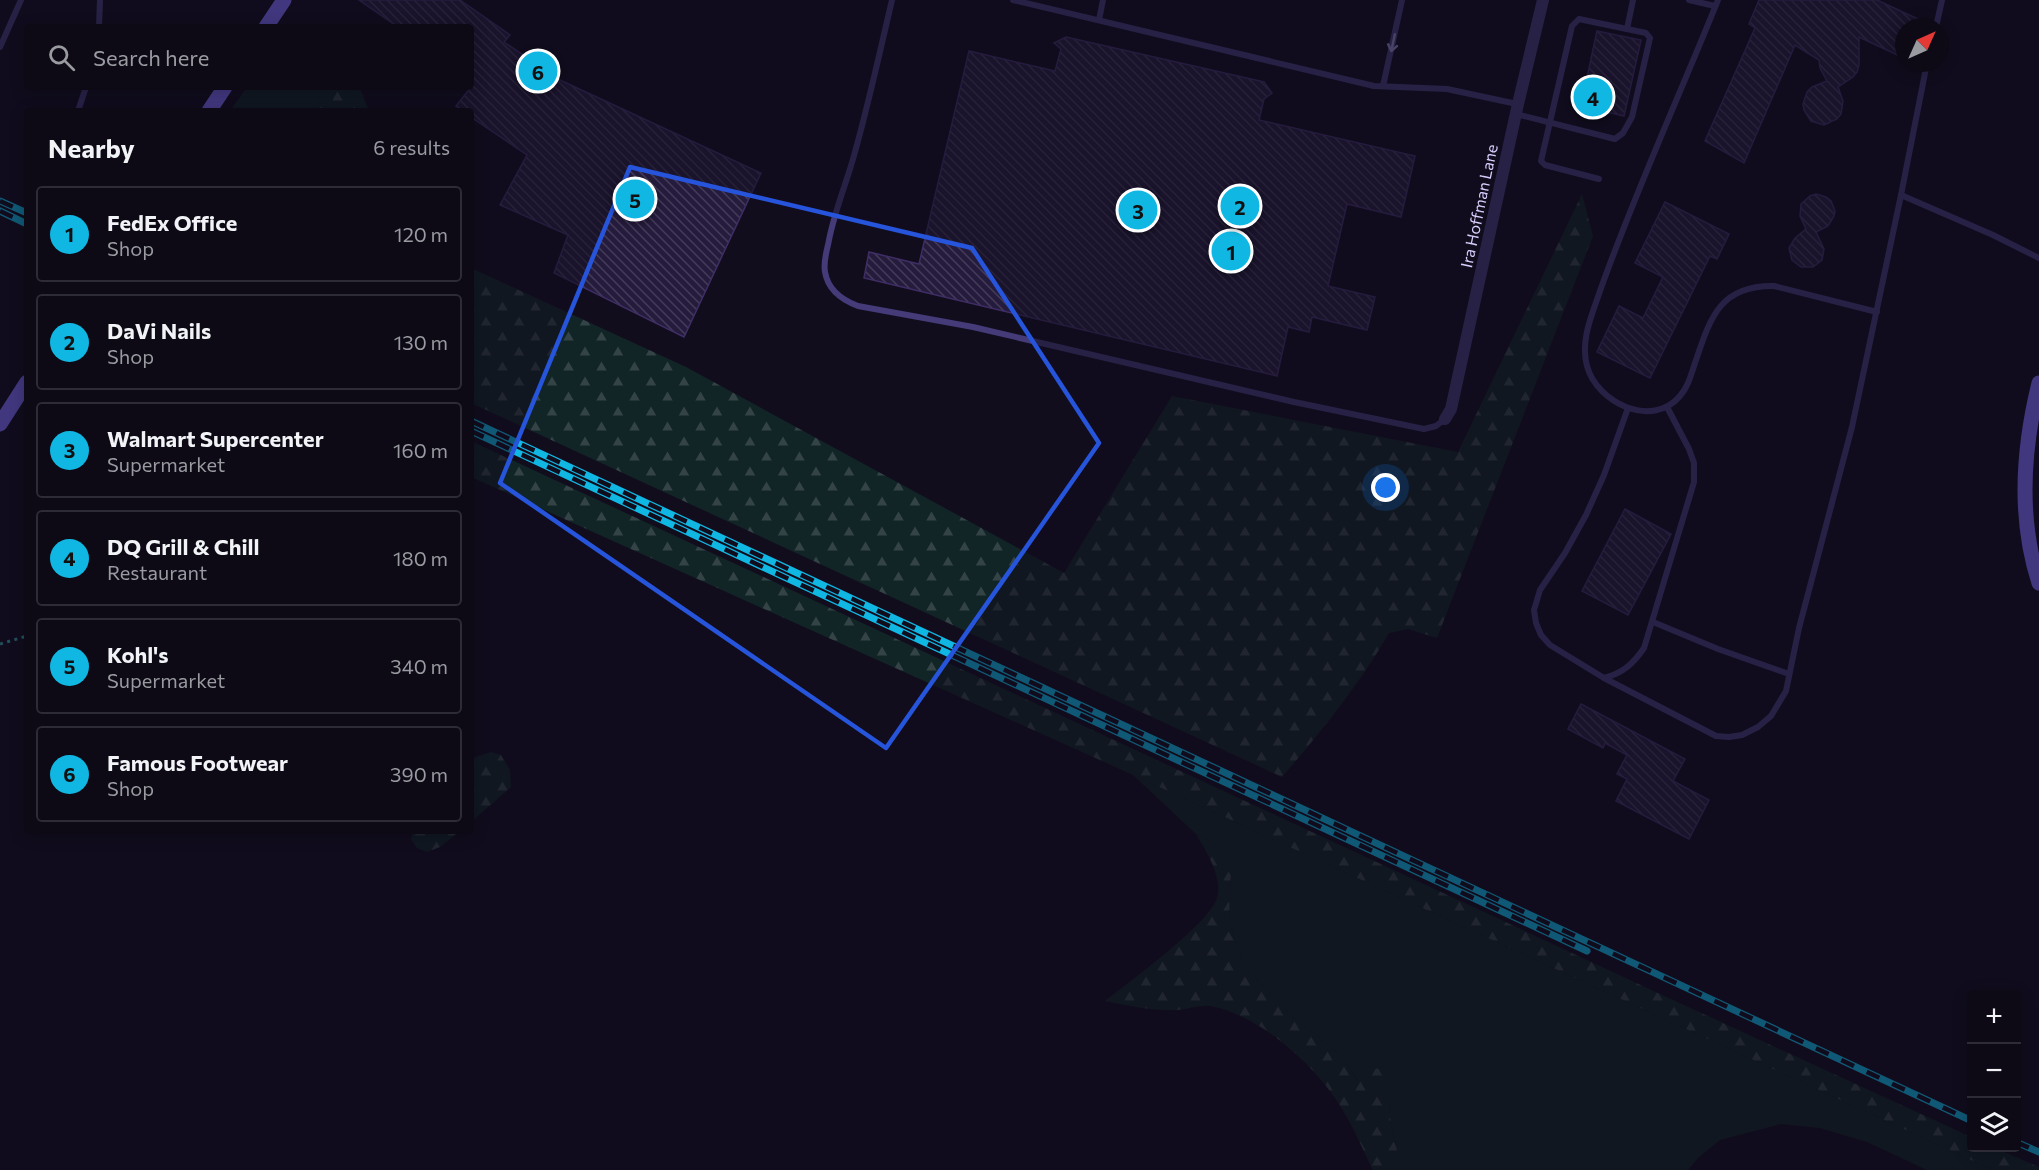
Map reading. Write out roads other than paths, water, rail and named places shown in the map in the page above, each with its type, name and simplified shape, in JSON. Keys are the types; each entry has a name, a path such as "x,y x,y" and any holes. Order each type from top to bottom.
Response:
{"street":[{"path":"268,24 284,0"},
{"name":"Ira Hoffman Lane","path":"1445,419 1451,409 1543,0"},
{"path":"211,108 223,90"},
{"path":"2039,383 2035,416 2026,450 2025,493 2029,537 2039,583"},
{"path":"0,424 24,387"}],"lane":[{"path":"0,47 21,0"},
{"path":"99,24 100,0"},
{"path":"892,0 855,153 835,210 825,260 825,272 829,284 846,302 973,327 1294,402 1424,429 1436,426 1445,419"},
{"path":"1013,0 1374,86 1447,89 1517,109 1550,123 1615,139 1623,133 1632,117 1650,38 1646,33 1579,19 1572,26 1550,123 1541,161 1545,165 1599,179"},
{"path":"1099,20 1103,0"},
{"path":"1383,86 1402,0"},
{"path":"1627,29 1633,0"},
{"path":"1689,0 1716,3 1615,249 1586,330 1585,347 1591,377 1601,391 1628,408 1654,411 1667,407 1679,398 1687,387 1709,323 1717,310 1730,297 1747,289 1762,286 1784,288 1877,312"},
{"path":"1932,0 1942,2 1938,18"},
{"path":"1628,408 1604,475 1586,515 1565,553 1540,590 1534,610 1536,623 1541,635 1549,644 1604,678 1708,733 1729,737 1742,735 1758,727 1771,716 1783,697 1852,427 1925,72"},
{"path":"79,108 86,90"},
{"path":"1901,195 1993,235 2039,258"},
{"path":"1604,678 1628,668 1644,648 1694,482 1694,464 1689,448 1667,407"},
{"path":"1653,622 1718,649 1789,674"}],"railway":[{"path":"0,201 24,212"},
{"path":"0,211 24,223"},
{"path":"474,422 1967,1119"},
{"path":"474,432 1587,951"},
{"path":"2021,1144 2039,1152"}],"place":[{"name":"Famous Footwear","path":"538,71"},
{"name":"DQ Grill & Chill","path":"1593,97"},
{"name":"Kohl's","path":"635,199"},
{"name":"DaVi Nails","path":"1240,206"},
{"name":"Walmart Supercenter","path":"1138,210"},
{"name":"FedEx Office","path":"1231,251"}]}
